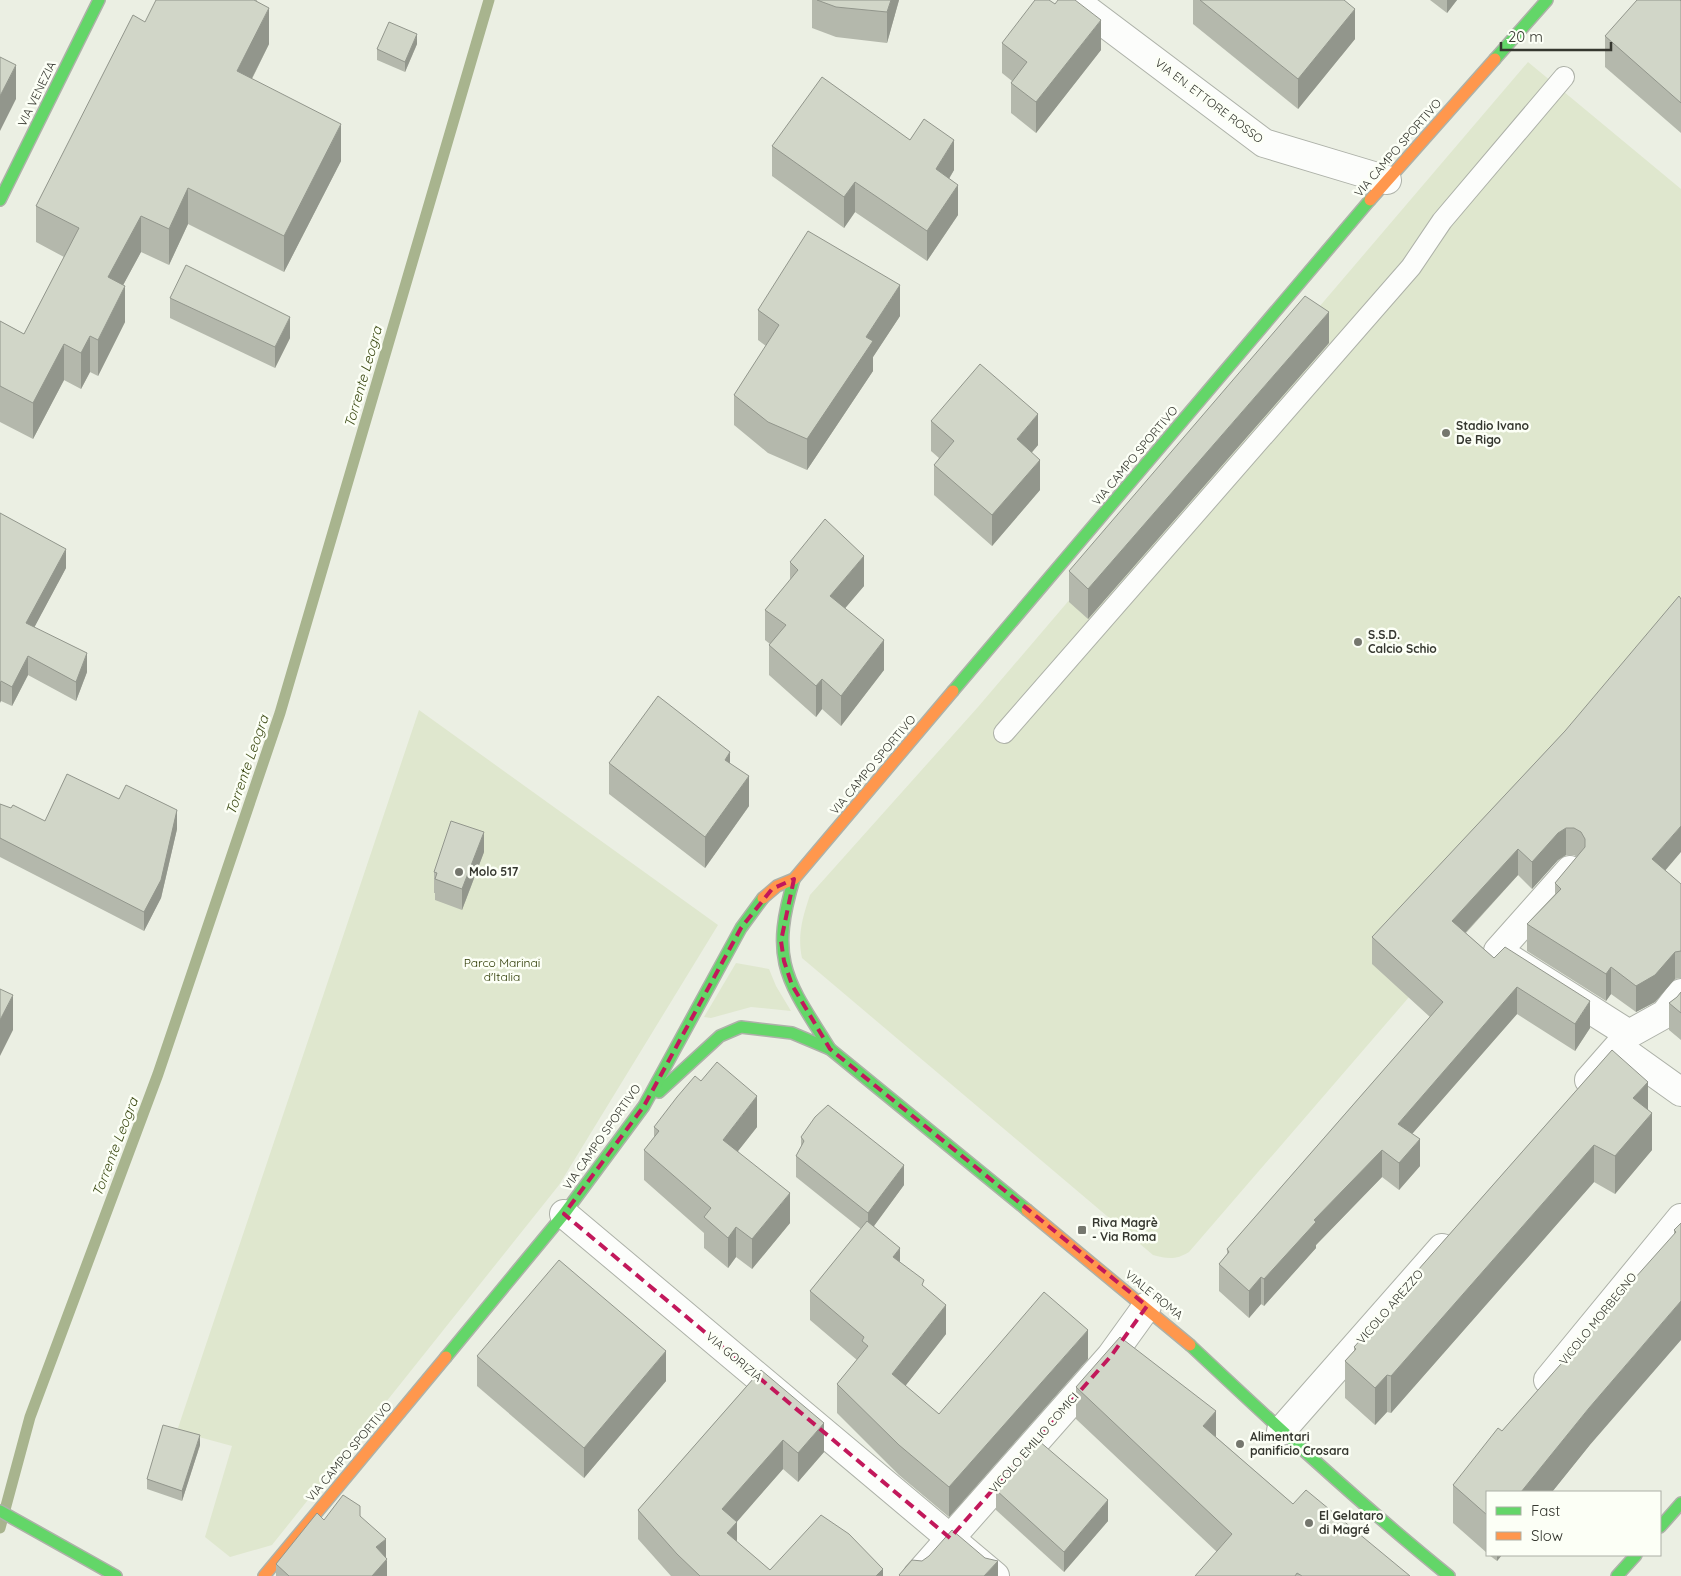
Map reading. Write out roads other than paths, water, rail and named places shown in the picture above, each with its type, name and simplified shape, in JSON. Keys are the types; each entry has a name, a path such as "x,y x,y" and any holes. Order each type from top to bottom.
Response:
{"street":[{"name":"VIA VENEZIA","path":"0,200 99,0"},
{"name":"VIA EN. ETTORE ROSSO","path":"1074,0 1264,143 1387,180"},
{"name":"VIA CAMPO SPORTIVO","path":"264,1576 564,1214 644,1106 741,928 772,889 782,882 794,879 1387,180 1547,0"},
{"path":"1570,870 1498,951 1629,1034 1665,1014 1681,993"},
{"path":"794,879 781,941 784,960 792,985 830,1049"},
{"path":"644,1106 720,1036 741,1027 792,1033 830,1049"},
{"path":"1572,1099 1618,1047 1681,1092"},
{"name":"VIALE ROMA","path":"830,1049 1147,1306 1176,1331 1281,1431 1408,1543 1449,1576"},
{"name":"VIA GORIZIA","path":"564,1214 995,1576"},
{"name":"VICOLO MORBEGNO","path":"1533,1399 1681,1218"},
{"name":"VICOLO AREZZO","path":"1281,1431 1462,1226"},
{"name":"VICOLO EMILIO COMICI","path":"917,1576 1111,1356 1147,1306"},
{"path":"1661,1527 1681,1503"},
{"path":"0,1511 116,1576"},
{"path":"1617,1576 1635,1556"}],"lane":[{"path":"1004,732 1411,267 1442,221 1564,77"}],"waterway":[{"name":"Torrente Leogra","path":"0,1528 30,1417 158,1074 280,713 489,0"}],"place":[{"name":"Stadio Ivano De Rigo","path":"1446,433"},
{"name":"S.S.D. Calcio Schio","path":"1358,642"},
{"name":"Molo 517","path":"459,872"},
{"name":"Riva Magrè - Via Roma","path":"1082,1230"},
{"name":"Alimentari panificio Crosara","path":"1240,1444"},
{"name":"El Gelataro di Magré","path":"1309,1523"}],"park label":[{"name":"Parco Marinai d'Italia","path":"502,970"}]}
